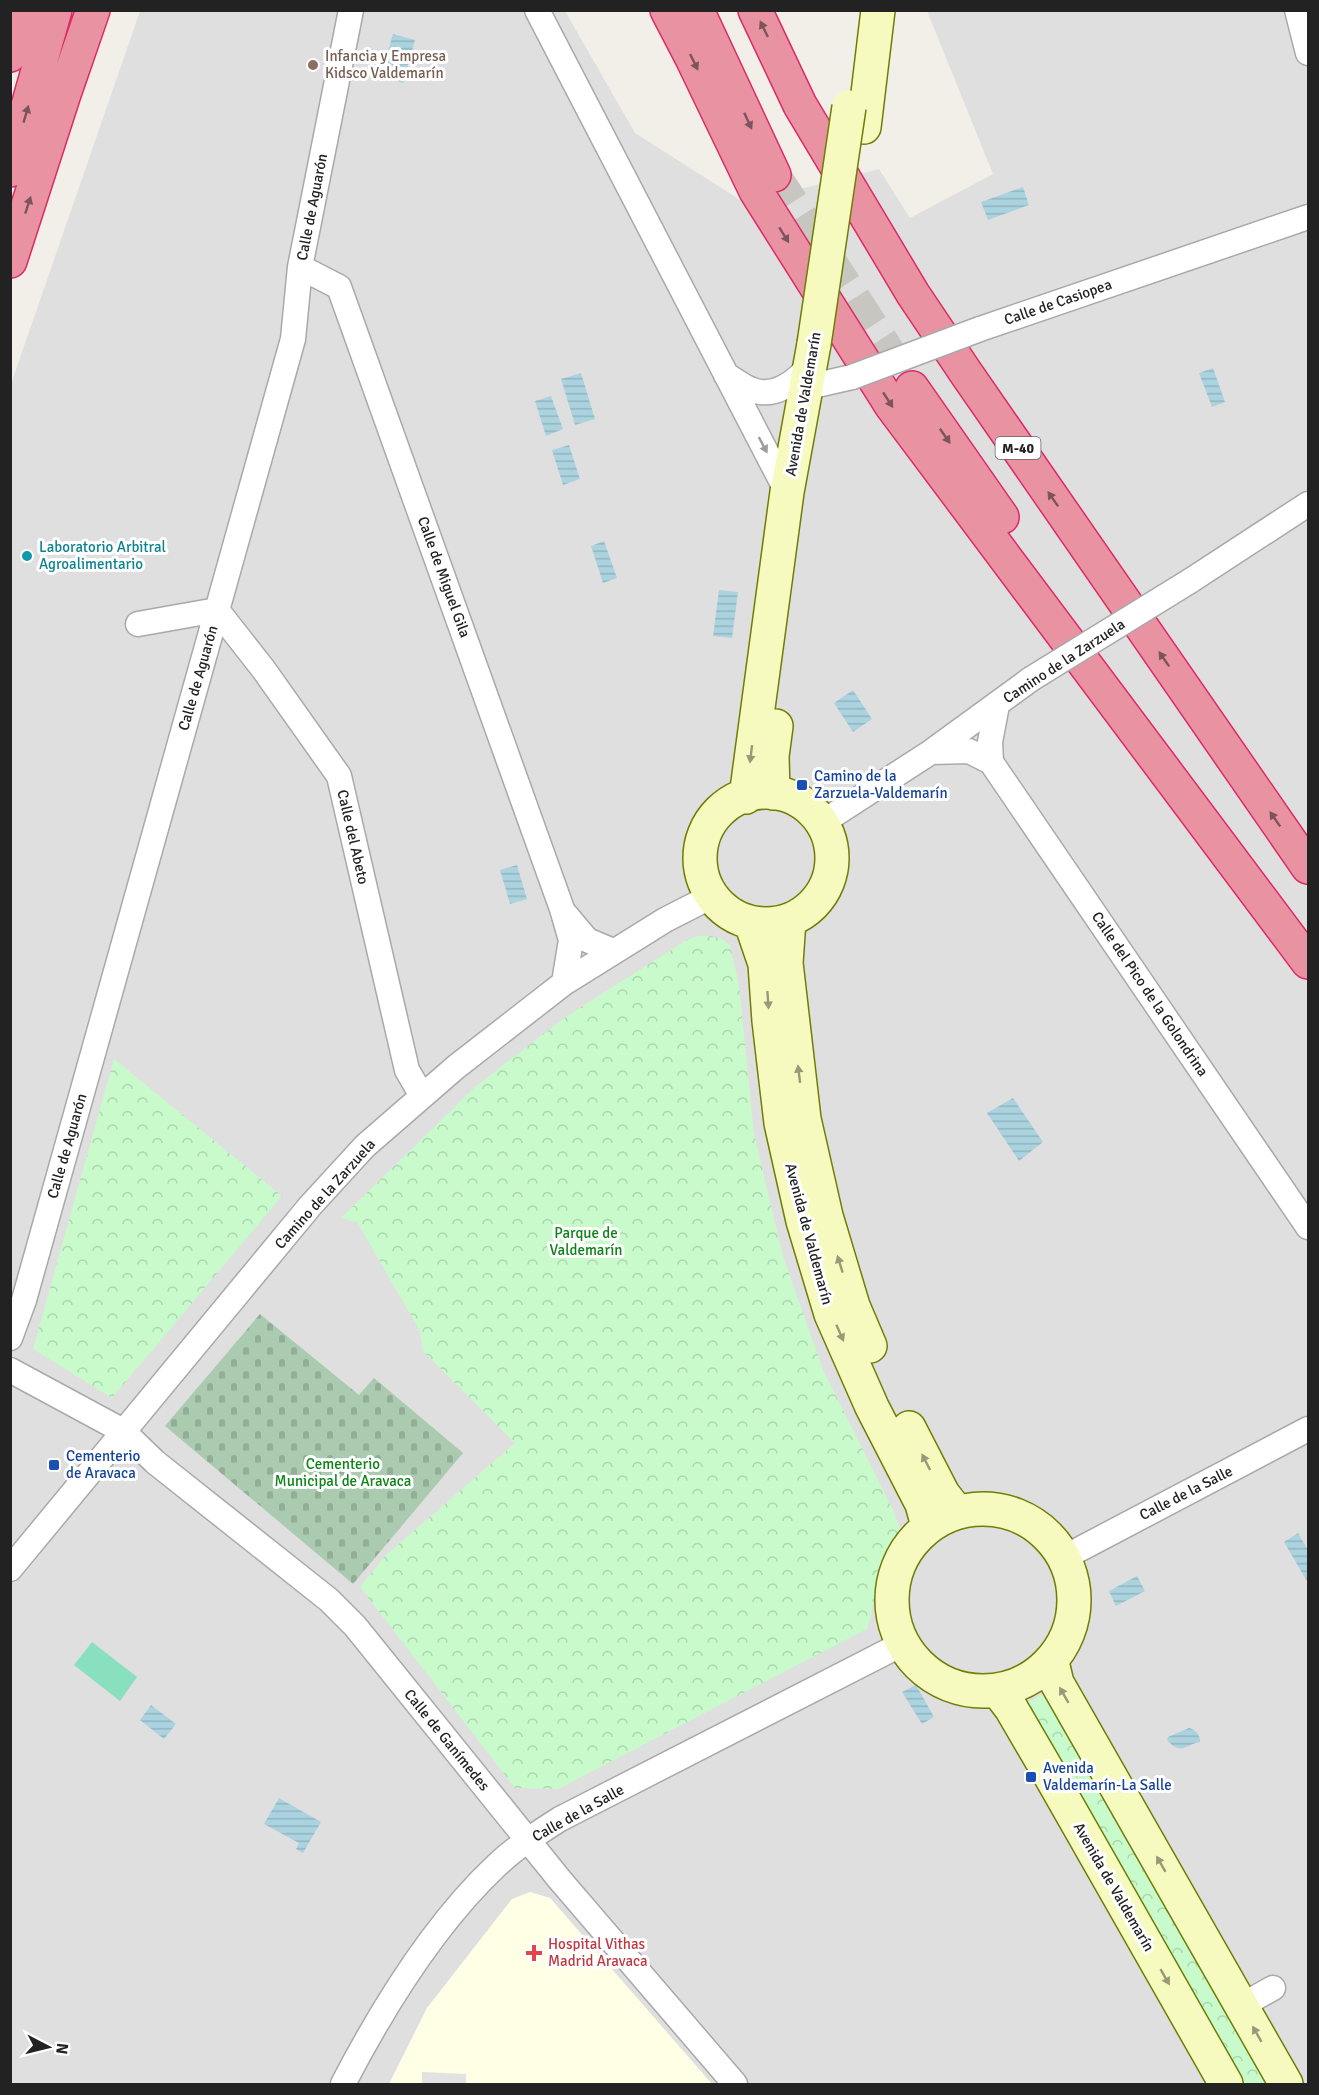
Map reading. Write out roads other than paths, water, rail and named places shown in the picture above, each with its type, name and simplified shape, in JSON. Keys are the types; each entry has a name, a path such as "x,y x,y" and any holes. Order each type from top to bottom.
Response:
{"highway":[{"path":"10,55 23,10"},
{"path":"10,170 55,10"},
{"path":"64,94 86,10"},
{"path":"10,261 93,10"},
{"path":"667,10 756,191 891,405 1308,962"},
{"path":"697,10 774,175"},
{"name":"M-40","path":"755,10 800,105 913,294 1308,867"},
{"path":"780,10 811,86 913,294"},
{"path":"912,388 1308,962"}],"street":[{"name":"Calle de Aguarón","path":"10,1338 33,1269 293,339 300,267 351,10"},
{"path":"537,10 787,492"},
{"name":"Avenida de Valdemarín","path":"856,117 859,10"},
{"name":"Avenida de Valdemarín","path":"760,795 772,756 795,560 825,368 856,117 878,10"},
{"path":"1297,10 1308,53"},
{"name":"Calle de Casiopea","path":"761,391 786,387 800,377 825,368 980,329 1308,217"},
{"name":"Calle de Miguel Gila","path":"300,267 339,287 562,909 571,940 564,983"},
{"name":"Avenida de Valdemarín","path":"760,795 787,492 825,368"},
{"path":"726,375 752,390 761,391"},
{"path":"749,419 752,400 761,391"},
{"name":"Camino de la Zarzuela","path":"823,822 931,752 1031,679 1190,581 1308,504"},
{"path":"138,624 217,610"},
{"name":"Calle del Abeto","path":"217,610 264,670 339,776 407,1070 422,1096"},
{"path":"931,752 969,751 991,762 990,742 997,705"},
{"name":"Calle del Pico de la Golondrina","path":"991,762 1308,1227"},
{"path":"784,794 815,812 823,822 831,843 831,863 828,880 809,908 789,920 751,923 728,914 710,897 699,864 705,831 728,804 760,795 784,794"},
{"name":"Camino de la Zarzuela","path":"10,1569 310,1206 365,1146 456,1067 564,983 665,920 710,897"},
{"name":"Calle de Miguel Gila","path":"562,909 587,940 613,951"},
{"name":"Avenida de Valdemarín","path":"789,920 786,963 804,1119 826,1216 853,1306 888,1387 943,1494 957,1512"},
{"name":"Avenida de Valdemarín","path":"751,923 765,964 781,1123 803,1221 831,1314 872,1407 922,1504 928,1526"},
{"path":"10,1370 123,1431"},
{"name":"Calle de la Salle","path":"1065,1557 1308,1429"},
{"name":"Calle de Ganímedes","path":"123,1431 156,1462 329,1600 349,1619 528,1841 735,2085"},
{"path":"991,1508 1032,1522 1065,1557 1075,1596 1070,1632 1052,1662 1029,1680 998,1691 969,1691 931,1676 902,1644 892,1614 892,1586 905,1552 928,1526 957,1512 991,1508"},
{"name":"Calle de la Salle","path":"343,2085 402,1983 446,1922 497,1864 560,1819 902,1644"},
{"path":"1052,1662 1057,1683 1286,2085"},
{"name":"Avenida de Valdemarín","path":"998,1691 1029,1738 1227,2085"},
{"path":"1241,2006 1273,1988"}],"water":[{"path":"393,34 415,40 403,83 381,76"},
{"path":"1023,187 1029,205 988,220 981,202"},
{"path":"1213,368 1225,402 1212,407 1199,373"},
{"path":"581,373 595,419 575,425 561,379"},
{"path":"551,396 563,429 546,436 535,401"},
{"path":"569,445 580,479 563,485 552,450"},
{"path":"604,541 617,578 603,583 591,546"},
{"path":"719,590 738,592 732,638 713,636"},
{"path":"853,690 872,719 853,732 834,703"},
{"path":"517,865 527,899 510,904 500,870"},
{"path":"1013,1098 1043,1142 1019,1161 987,1113"},
{"path":"1298,1533 1308,1550 1308,1583 1284,1542"},
{"path":"1137,1576 1145,1591 1116,1606 1109,1591"},
{"path":"916,1685 934,1717 922,1724 902,1692"},
{"path":"151,1705 176,1724 164,1739 140,1720"},
{"path":"1189,1728 1197,1733 1200,1742 1180,1748 1167,1740 1168,1737"},
{"path":"279,1798 321,1822 303,1853 296,1849 299,1843 264,1824"}],"tunnel":[{"path":"774,175 912,388"}],"place":[{"name":"Infancia y Empresa Kidsco Valdemarín","path":"313,65"},
{"name":"Laboratorio Arbitral Agroalimentario","path":"27,556"},
{"name":"Camino de la Zarzuela-Valdemarín","path":"802,785"},
{"name":"Cementerio de Aravaca","path":"54,1465"},
{"name":"Avenida Valdemarín-La Salle","path":"1031,1777"},
{"name":"Hospital Vithas Madrid Aravaca","path":"534,1953"}],"park label":[{"name":"Parque de Valdemarín","path":"586,1242"},
{"name":"Cementerio Municipal de Aravaca","path":"343,1472"}]}
